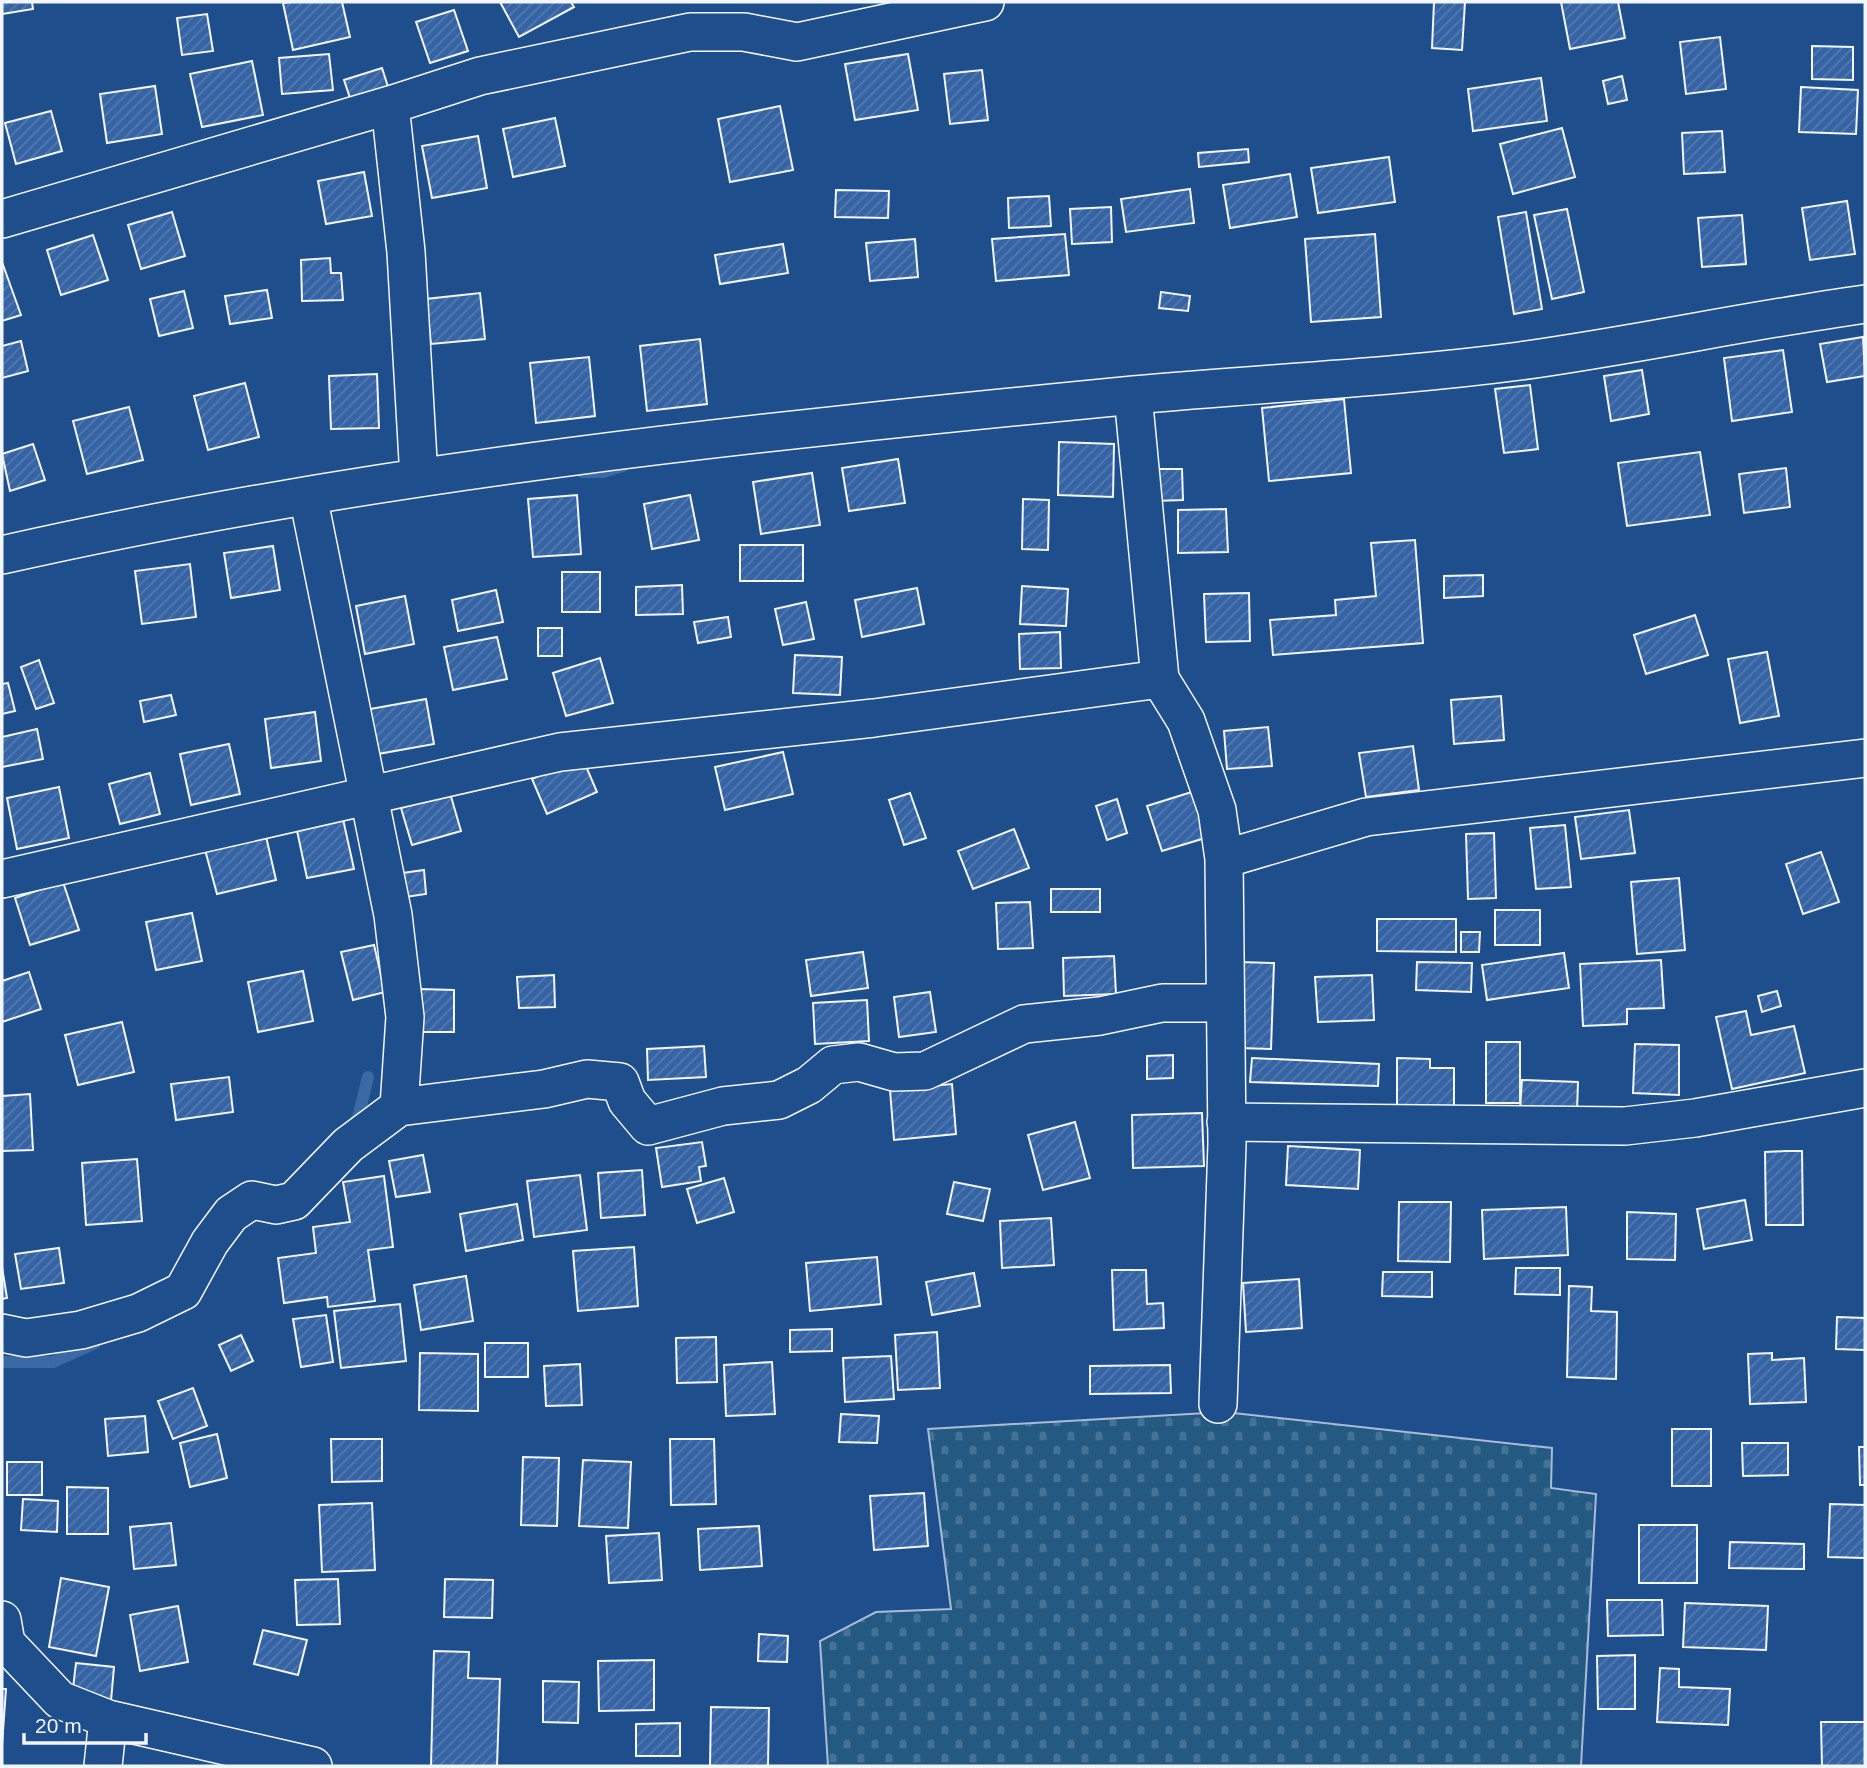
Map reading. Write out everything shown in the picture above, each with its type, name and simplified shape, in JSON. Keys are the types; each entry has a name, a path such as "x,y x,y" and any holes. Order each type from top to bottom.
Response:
{"street":[{"path":"2,219 480,76 690,32 744,32 797,42 985,2"},
{"path":"390,105 406,252 419,478"},
{"path":"2,555 97,533 419,478 732,438 1133,395 1518,361 1865,304"},
{"path":"1133,395 1160,679 1186,721 1213,798 1224,859 1226,1122 1218,1404"},
{"path":"308,496 393,915 405,1017 399,1107"},
{"path":"2,879 560,752 874,718 1160,679"},
{"path":"1224,859 1366,817 1865,758"},
{"path":"2,1333 26,1338 81,1330 138,1313 183,1292 210,1242 231,1214 252,1200 276,1205 294,1201 348,1145 399,1107 544,1089 587,1079 620,1082 627,1101 648,1126 723,1106 779,1100 809,1085 833,1065 859,1062 894,1072 925,1071 1024,1024 1100,1016 1161,1003 1224,1003"},
{"path":"1226,1122 1625,1126 1695,1118 1865,1088"},
{"path":"2,1620 6,1643 60,1700 108,1719 313,1766"},
{"path":"103,1766 108,1719"}],"green space":[{"path":"1224,1412 1552,1448 1551,1488 1596,1494 1581,1766 828,1766 820,1641 876,1612 951,1609 928,1429"}],"building":[{"path":"2,2 32,2 33,9 2,14"},
{"path":"342,2 350,37 293,50 283,3"},
{"path":"500,2 571,2 574,7 519,37"},
{"path":"1434,2 1465,2 1462,50 1432,48"},
{"path":"1561,2 1618,2 1625,38 1570,49"},
{"path":"454,10 468,51 430,63 416,22"},
{"path":"207,14 213,51 182,55 177,18"},
{"path":"1720,37 1726,89 1686,94 1680,42"},
{"path":"1812,46 1853,47 1853,80 1812,79"},
{"path":"329,54 333,90 282,94 279,58"},
{"path":"908,54 918,110 855,120 845,64"},
{"path":"252,61 263,115 202,127 190,74"},
{"path":"382,68 390,93 352,104 344,80"},
{"path":"982,70 988,120 950,124 944,74"},
{"path":"1622,76 1627,100 1608,104 1603,81"},
{"path":"1541,78 1547,121 1473,131 1468,89"},
{"path":"155,86 162,134 107,143 100,94"},
{"path":"1801,87 1858,90 1856,134 1799,132"},
{"path":"780,106 793,170 730,182 718,119"},
{"path":"51,111 62,151 16,164 5,123"},
{"path":"555,118 565,166 513,177 503,129"},
{"path":"1562,128 1575,177 1513,194 1500,144"},
{"path":"1722,131 1725,172 1684,174 1682,133"},
{"path":"478,136 487,188 432,198 422,146"},
{"path":"1248,149 1249,162 1199,167 1198,153"},
{"path":"1389,157 1395,202 1318,213 1311,168"},
{"path":"364,172 372,216 326,224 318,181"},
{"path":"1290,174 1297,217 1230,228 1223,185"},
{"path":"1190,189 1194,223 1126,232 1121,199"},
{"path":"836,190 889,191 888,218 835,217"},
{"path":"1049,196 1051,226 1009,228 1008,198"},
{"path":"1847,201 1855,254 1810,260 1802,208"},
{"path":"1111,207 1112,242 1072,244 1070,209"},
{"path":"1567,209 1584,292 1552,299 1534,215"},
{"path":"172,212 185,256 141,269 128,225"},
{"path":"1526,212 1542,309 1514,314 1498,217"},
{"path":"1742,215 1746,264 1702,267 1698,218"},
{"path":"1065,234 1069,275 996,281 992,239"},
{"path":"1375,234 1381,317 1311,322 1305,239"},
{"path":"93,235 108,280 61,295 47,250"},
{"path":"915,239 918,277 870,281 866,243"},
{"path":"783,244 788,273 720,284 715,255"},
{"path":"330,258 331,273 341,273 343,300 302,301 301,260"},
{"path":"2,262 21,315 2,321"},
{"path":"267,290 272,318 230,324 225,296"},
{"path":"184,291 193,328 159,336 150,299"},
{"path":"1161,292 1190,296 1188,311 1159,308"},
{"path":"480,293 485,339 431,344 426,299"},
{"path":"1863,337 1865,376 1827,382 1820,344"},
{"path":"700,339 707,404 647,411 640,346"},
{"path":"21,341 28,371 2,378 2,346"},
{"path":"1783,350 1792,412 1732,421 1724,358"},
{"path":"589,357 595,416 536,423 530,363"},
{"path":"1642,370 1649,414 1611,421 1604,376"},
{"path":"377,374 379,428 331,429 329,376"},
{"path":"245,383 259,437 208,450 194,396"},
{"path":"1530,385 1538,449 1504,453 1495,389"},
{"path":"1344,399 1351,473 1269,481 1262,408"},
{"path":"129,407 143,460 87,474 73,421"},
{"path":"1059,442 1114,444 1113,497 1058,495"},
{"path":"33,444 45,480 10,491 2,454"},
{"path":"1700,452 1710,515 1627,526 1618,463"},
{"path":"898,459 905,503 849,511 842,468"},
{"path":"1786,468 1790,507 1744,513 1739,474"},
{"path":"1155,469 1182,469 1183,500 1155,501"},
{"path":"812,473 820,525 761,534 753,482"},
{"path":"577,495 581,554 533,557 528,499"},
{"path":"690,495 699,540 652,549 644,504"},
{"path":"1023,499 1049,500 1048,550 1022,549"},
{"path":"1226,509 1228,552 1178,553 1178,510"},
{"path":"1415,540 1423,643 1273,655 1270,620 1336,615 1335,600 1376,596 1371,543"},
{"path":"740,545 803,545 803,581 740,581"},
{"path":"273,546 280,590 231,598 224,553"},
{"path":"190,564 196,617 142,624 135,571"},
{"path":"562,572 600,572 600,612 562,612"},
{"path":"1483,575 1483,596 1444,598 1444,576"},
{"path":"682,585 683,614 636,615 636,587"},
{"path":"1022,586 1068,589 1066,626 1020,624"},
{"path":"917,588 924,624 862,637 855,600"},
{"path":"496,590 503,622 458,631 452,600"},
{"path":"1249,593 1250,641 1206,642 1204,594"},
{"path":"405,596 414,644 365,654 356,606"},
{"path":"806,602 814,639 783,645 775,609"},
{"path":"1695,615 1708,655 1646,674 1634,635"},
{"path":"728,617 731,637 698,643 694,622"},
{"path":"538,628 562,628 562,656 538,656"},
{"path":"1060,632 1061,668 1020,669 1019,634"},
{"path":"497,637 507,679 453,690 444,647"},
{"path":"1767,652 1779,716 1740,723 1728,659"},
{"path":"795,655 842,657 840,695 793,693"},
{"path":"600,658 613,703 566,716 553,673"},
{"path":"39,660 54,703 36,709 21,667"},
{"path":"8,683 15,711 2,714 2,684"},
{"path":"171,695 176,715 144,722 140,701"},
{"path":"1501,696 1504,740 1454,744 1451,700"},
{"path":"426,699 434,744 378,754 370,709"},
{"path":"315,712 321,761 271,768 265,719"},
{"path":"1268,727 1272,766 1227,769 1224,731"},
{"path":"37,729 43,759 2,767 2,737"},
{"path":"229,744 240,794 191,805 180,754"},
{"path":"1413,746 1419,790 1366,797 1359,753"},
{"path":"783,752 793,794 725,810 715,767"},
{"path":"582,757 597,792 547,814 532,779"},
{"path":"150,773 160,814 120,824 109,784"},
{"path":"59,787 69,838 17,849 7,798"},
{"path":"1198,790 1212,836 1162,851 1147,806"},
{"path":"450,793 461,831 412,845 401,808"},
{"path":"910,793 926,838 904,845 889,800"},
{"path":"1117,799 1127,833 1107,840 1096,806"},
{"path":"341,810 354,869 307,878 295,821"},
{"path":"1629,810 1635,853 1581,859 1575,817"},
{"path":"1565,825 1571,887 1536,889 1530,828"},
{"path":"1014,829 1029,868 973,889 958,851"},
{"path":"265,832 276,880 217,894 204,846"},
{"path":"1494,833 1496,898 1468,899 1466,834"},
{"path":"1821,852 1839,902 1803,914 1786,864"},
{"path":"424,870 426,894 398,898 395,874"},
{"path":"1679,878 1685,950 1637,954 1631,882"},
{"path":"63,882 79,930 30,945 15,898"},
{"path":"1051,889 1100,889 1100,912 1051,912"},
{"path":"1030,902 1033,948 998,949 996,903"},
{"path":"1495,910 1540,910 1540,945 1495,945"},
{"path":"192,913 202,961 156,970 146,922"},
{"path":"1377,919 1456,919 1456,952 1377,951"},
{"path":"1461,932 1480,932 1479,952 1461,952"},
{"path":"374,945 385,992 353,1000 341,952"},
{"path":"863,952 868,988 811,996 806,960"},
{"path":"1564,953 1569,988 1487,1000 1482,965"},
{"path":"1114,956 1116,994 1064,996 1063,958"},
{"path":"1661,960 1664,1008 1627,1009 1627,1024 1583,1026 1580,964"},
{"path":"1240,962 1274,963 1271,1049 1238,1048"},
{"path":"1417,962 1472,963 1471,992 1416,990"},
{"path":"303,971 313,1021 258,1032 248,982"},
{"path":"29,972 41,1009 2,1022 2,981"},
{"path":"554,975 555,1007 519,1008 517,977"},
{"path":"1372,975 1374,1020 1318,1022 1315,977"},
{"path":"419,989 454,990 454,1032 418,1032"},
{"path":"1777,991 1781,1006 1762,1012 1758,996"},
{"path":"930,992 936,1032 899,1037 894,997"},
{"path":"867,1000 869,1041 815,1044 813,1003"},
{"path":"1746,1011 1751,1035 1794,1026 1805,1073 1732,1089 1716,1017"},
{"path":"122,1022 134,1072 78,1085 65,1035"},
{"path":"1486,1042 1520,1042 1520,1103 1486,1103"},
{"path":"1635,1044 1679,1045 1679,1095 1633,1093"},
{"path":"704,1046 706,1077 648,1080 647,1049"},
{"path":"1173,1055 1173,1078 1147,1079 1147,1056"},
{"path":"1252,1058 1379,1064 1378,1086 1250,1082"},
{"path":"1397,1058 1430,1059 1430,1068 1454,1068 1454,1116 1397,1116"},
{"path":"229,1077 233,1112 176,1120 171,1084"},
{"path":"1522,1080 1578,1082 1577,1112 1520,1110"},
{"path":"952,1084 956,1134 894,1140 890,1090"},
{"path":"30,1094 33,1150 2,1151 2,1096"},
{"path":"1202,1113 1204,1166 1133,1168 1132,1115"},
{"path":"1075,1122 1090,1178 1043,1190 1028,1135"},
{"path":"702,1142 706,1166 699,1167 701,1181 662,1187 656,1148"},
{"path":"1288,1146 1360,1150 1358,1189 1286,1185"},
{"path":"1802,1151 1803,1225 1766,1225 1765,1152"},
{"path":"423,1155 430,1192 396,1197 389,1161"},
{"path":"137,1159 142,1221 86,1225 82,1163"},
{"path":"642,1170 645,1215 601,1218 598,1173"},
{"path":"580,1175 587,1230 534,1237 527,1181"},
{"path":"384,1176 393,1247 368,1250 375,1301 328,1307 327,1297 284,1303 278,1258 316,1253 313,1227 350,1222 343,1182"},
{"path":"724,1178 734,1212 697,1223 687,1189"},
{"path":"954,1182 990,1189 983,1221 947,1214"},
{"path":"1745,1200 1752,1240 1704,1249 1697,1209"},
{"path":"1399,1202 1451,1202 1450,1262 1398,1261"},
{"path":"517,1204 523,1240 466,1251 460,1214"},
{"path":"1566,1207 1568,1255 1484,1259 1482,1210"},
{"path":"1627,1212 1676,1214 1675,1260 1627,1259"},
{"path":"1051,1218 1054,1265 1002,1268 1000,1221"},
{"path":"634,1247 638,1306 578,1311 573,1251"},
{"path":"59,1248 64,1283 21,1289 15,1254"},
{"path":"877,1257 881,1304 810,1311 806,1263"},
{"path":"2,1267 7,1298 2,1299"},
{"path":"1516,1268 1560,1268 1560,1295 1515,1294"},
{"path":"1112,1270 1146,1270 1147,1304 1163,1303 1164,1328 1114,1330"},
{"path":"1383,1272 1432,1272 1432,1297 1382,1296"},
{"path":"974,1273 980,1306 932,1315 926,1282"},
{"path":"466,1276 473,1321 421,1330 414,1285"},
{"path":"1299,1279 1302,1328 1246,1332 1243,1283"},
{"path":"1569,1286 1592,1287 1591,1311 1617,1312 1616,1379 1567,1377"},
{"path":"400,1304 406,1361 341,1368 334,1311"},
{"path":"326,1315 333,1362 301,1367 293,1319"},
{"path":"1837,1317 1865,1318 1865,1350 1836,1349"},
{"path":"832,1329 832,1351 790,1352 790,1330"},
{"path":"937,1332 940,1388 898,1390 895,1335"},
{"path":"241,1335 253,1361 231,1371 219,1345"},
{"path":"716,1337 717,1382 677,1383 676,1338"},
{"path":"485,1343 528,1343 528,1377 485,1377"},
{"path":"420,1353 478,1354 478,1411 419,1410"},
{"path":"1772,1353 1772,1360 1804,1358 1806,1402 1750,1404 1748,1354"},
{"path":"891,1356 894,1399 845,1402 843,1358"},
{"path":"772,1362 775,1414 726,1416 724,1365"},
{"path":"580,1364 582,1405 546,1406 544,1366"},
{"path":"1170,1365 1171,1393 1090,1394 1090,1366"},
{"path":"193,1388 207,1426 173,1439 158,1401"},
{"path":"841,1414 879,1416 877,1443 839,1442"},
{"path":"145,1416 148,1452 108,1456 105,1419"},
{"path":"1672,1429 1711,1429 1711,1486 1672,1486"},
{"path":"217,1434 227,1478 190,1487 180,1443"},
{"path":"331,1439 382,1439 382,1481 332,1482"},
{"path":"670,1439 714,1439 716,1504 671,1505"},
{"path":"1742,1443 1788,1443 1788,1475 1743,1476"},
{"path":"1859,1447 1865,1447 1865,1485 1860,1485"},
{"path":"523,1457 559,1458 557,1526 521,1525"},
{"path":"583,1460 631,1462 628,1528 579,1526"},
{"path":"7,1462 42,1462 42,1495 7,1495"},
{"path":"67,1487 108,1488 108,1534 67,1534"},
{"path":"924,1493 928,1546 874,1550 870,1496"},
{"path":"23,1499 58,1501 57,1532 21,1530"},
{"path":"372,1503 375,1570 322,1572 319,1505"},
{"path":"1830,1504 1865,1505 1865,1558 1828,1557"},
{"path":"171,1523 176,1565 134,1569 130,1527"},
{"path":"1639,1525 1697,1525 1697,1583 1639,1583"},
{"path":"759,1526 762,1566 700,1570 698,1529"},
{"path":"659,1533 662,1580 609,1583 606,1536"},
{"path":"1730,1542 1804,1544 1804,1569 1729,1568"},
{"path":"61,1578 109,1587 96,1656 49,1647"},
{"path":"338,1579 340,1624 297,1625 295,1580"},
{"path":"445,1579 493,1580 492,1618 444,1617"},
{"path":"1607,1600 1662,1600 1663,1635 1608,1636"},
{"path":"1685,1603 1768,1606 1766,1650 1683,1647"},
{"path":"178,1606 188,1662 140,1671 130,1615"},
{"path":"263,1630 307,1640 298,1675 254,1664"},
{"path":"759,1634 788,1636 787,1662 758,1661"},
{"path":"434,1651 469,1652 468,1678 500,1679 497,1766 431,1766"},
{"path":"1635,1655 1635,1709 1598,1709 1597,1656"},
{"path":"654,1660 654,1710 599,1711 598,1661"},
{"path":"76,1663 114,1667 111,1701 72,1697"},
{"path":"1660,1668 1679,1669 1679,1687 1730,1689 1728,1725 1657,1722"},
{"path":"543,1681 579,1682 578,1723 543,1722"},
{"path":"2,1689 6,1689 2,1745"},
{"path":"711,1707 769,1708 768,1766 710,1766"},
{"path":"1821,1722 1865,1722 1865,1766 1822,1766"},
{"path":"680,1723 680,1756 636,1756 636,1724"}],"waterway":[{"path":"582,472 603,472 623,466"},
{"path":"350,1129 358,1118 368,1077"},
{"path":"2,1362 53,1362 95,1343"}]}
